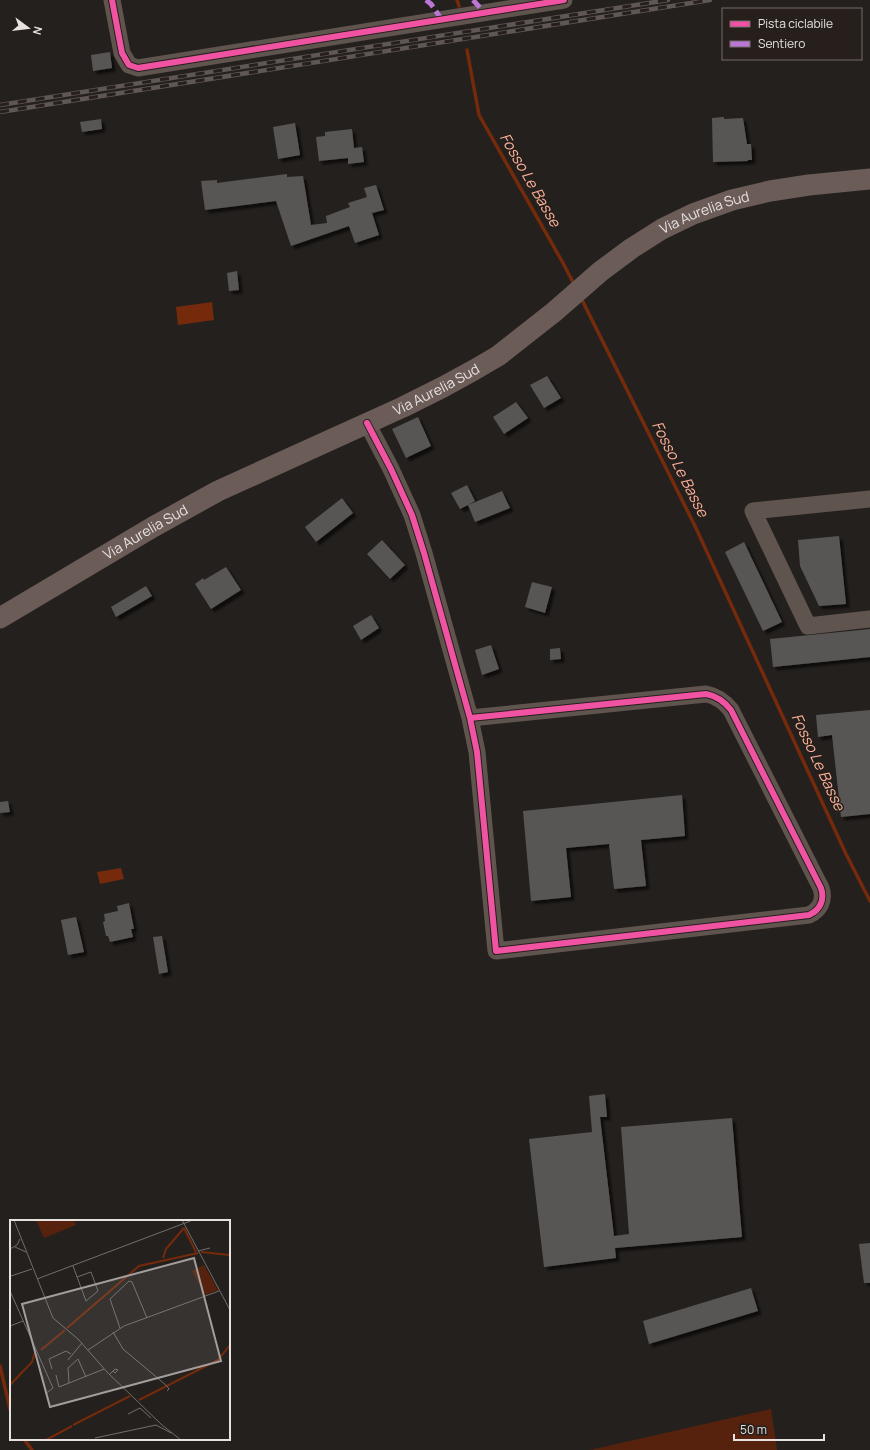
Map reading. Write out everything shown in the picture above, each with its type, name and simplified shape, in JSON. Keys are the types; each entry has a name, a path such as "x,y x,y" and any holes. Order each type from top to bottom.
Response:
{"main road":[{"name":"Via Aurelia Sud","path":"0,618 152,527 218,491 443,387 498,356 554,312 601,271 632,248 662,229 693,214 732,200 778,190 870,179"}],"street":[{"path":"112,0 122,53 129,65 138,68 564,0"},
{"path":"367,423 391,469 412,515 470,718 477,752 496,951 809,915 814,913 821,904 823,899 821,888 730,710 727,705 718,698 706,694 470,718"},
{"path":"870,499 753,511 808,626 870,619"}],"shaded area":[{"path":"212,302 214,320 178,325 176,307"},
{"path":"121,868 124,879 100,884 97,872"},
{"path":"771,1409 777,1450 590,1450"}],"building":[{"path":"110,52 112,68 93,71 91,55"},
{"path":"724,117 724,119 743,118 747,144 751,144 752,160 713,162 712,118"},
{"path":"101,119 102,129 82,132 80,122"},
{"path":"295,123 300,155 278,159 273,127"},
{"path":"352,129 354,148 362,147 364,162 348,164 348,158 319,161 316,137 325,136 325,132"},
{"path":"287,174 287,177 303,176 311,225 327,223 326,216 350,207 348,203 367,197 364,188 376,185 384,210 372,213 379,235 355,243 349,226 291,246 276,201 205,210 201,181 217,180 217,183"},
{"path":"237,271 239,290 229,291 227,273"},
{"path":"547,376 561,398 544,408 530,385"},
{"path":"516,402 528,418 504,434 493,417"},
{"path":"418,417 431,446 406,458 392,429"},
{"path":"467,485 475,501 460,509 451,493"},
{"path":"502,491 510,508 475,522 468,505"},
{"path":"342,498 353,513 316,542 305,527"},
{"path":"839,536 846,604 819,606 800,566 798,540"},
{"path":"382,540 405,565 390,579 367,554"},
{"path":"744,542 782,622 763,631 725,552"},
{"path":"226,567 241,590 211,609 195,584 203,578 204,580"},
{"path":"532,582 552,587 545,613 525,607"},
{"path":"146,586 152,596 116,617 111,607"},
{"path":"371,615 379,628 361,640 353,626"},
{"path":"870,629 870,657 773,667 770,639"},
{"path":"491,645 499,669 482,675 475,650"},
{"path":"560,648 561,659 550,660 550,649"},
{"path":"870,710 870,814 841,817 832,735 818,737 816,715"},
{"path":"682,795 685,836 641,840 646,886 614,889 609,844 566,848 571,897 531,901 523,811"},
{"path":"8,801 10,812 0,813 0,802"},
{"path":"129,903 134,929 131,929 133,937 110,942 108,936 106,936 103,922 105,921 104,914 118,911 117,906"},
{"path":"76,917 84,952 68,955 61,920"},
{"path":"162,936 168,972 159,974 153,937"},
{"path":"605,1094 607,1117 600,1117 614,1236 629,1234 621,1127 732,1118 742,1237 615,1248 616,1258 544,1267 529,1139 592,1132 589,1096"},
{"path":"870,1243 870,1283 864,1283 859,1244"},
{"path":"751,1288 758,1311 649,1344 643,1321"}],"waterway":[{"name":"Fosso Le Basse","path":"457,0 459,6"},
{"name":"Fosso Le Basse","path":"467,50 479,115 575,286"},
{"name":"Fosso Le Basse","path":"581,298 695,526 846,854 870,901"},
{"path":"0,1366 10,1409"},
{"path":"25,1440 32,1450"}],"railway":[{"path":"0,105 668,0"},
{"path":"0,112 710,0"}],"marked path":[{"path":"426,0 431,4 442,20"},
{"path":"473,0 485,13"}],"cycle path":[{"path":"112,0 122,53 129,65 138,68 564,0"},
{"path":"367,423 391,469 412,515 470,718 477,752 496,951 809,915 813,913 821,904 821,888 731,710 726,704 717,698 706,694 470,718"}]}
